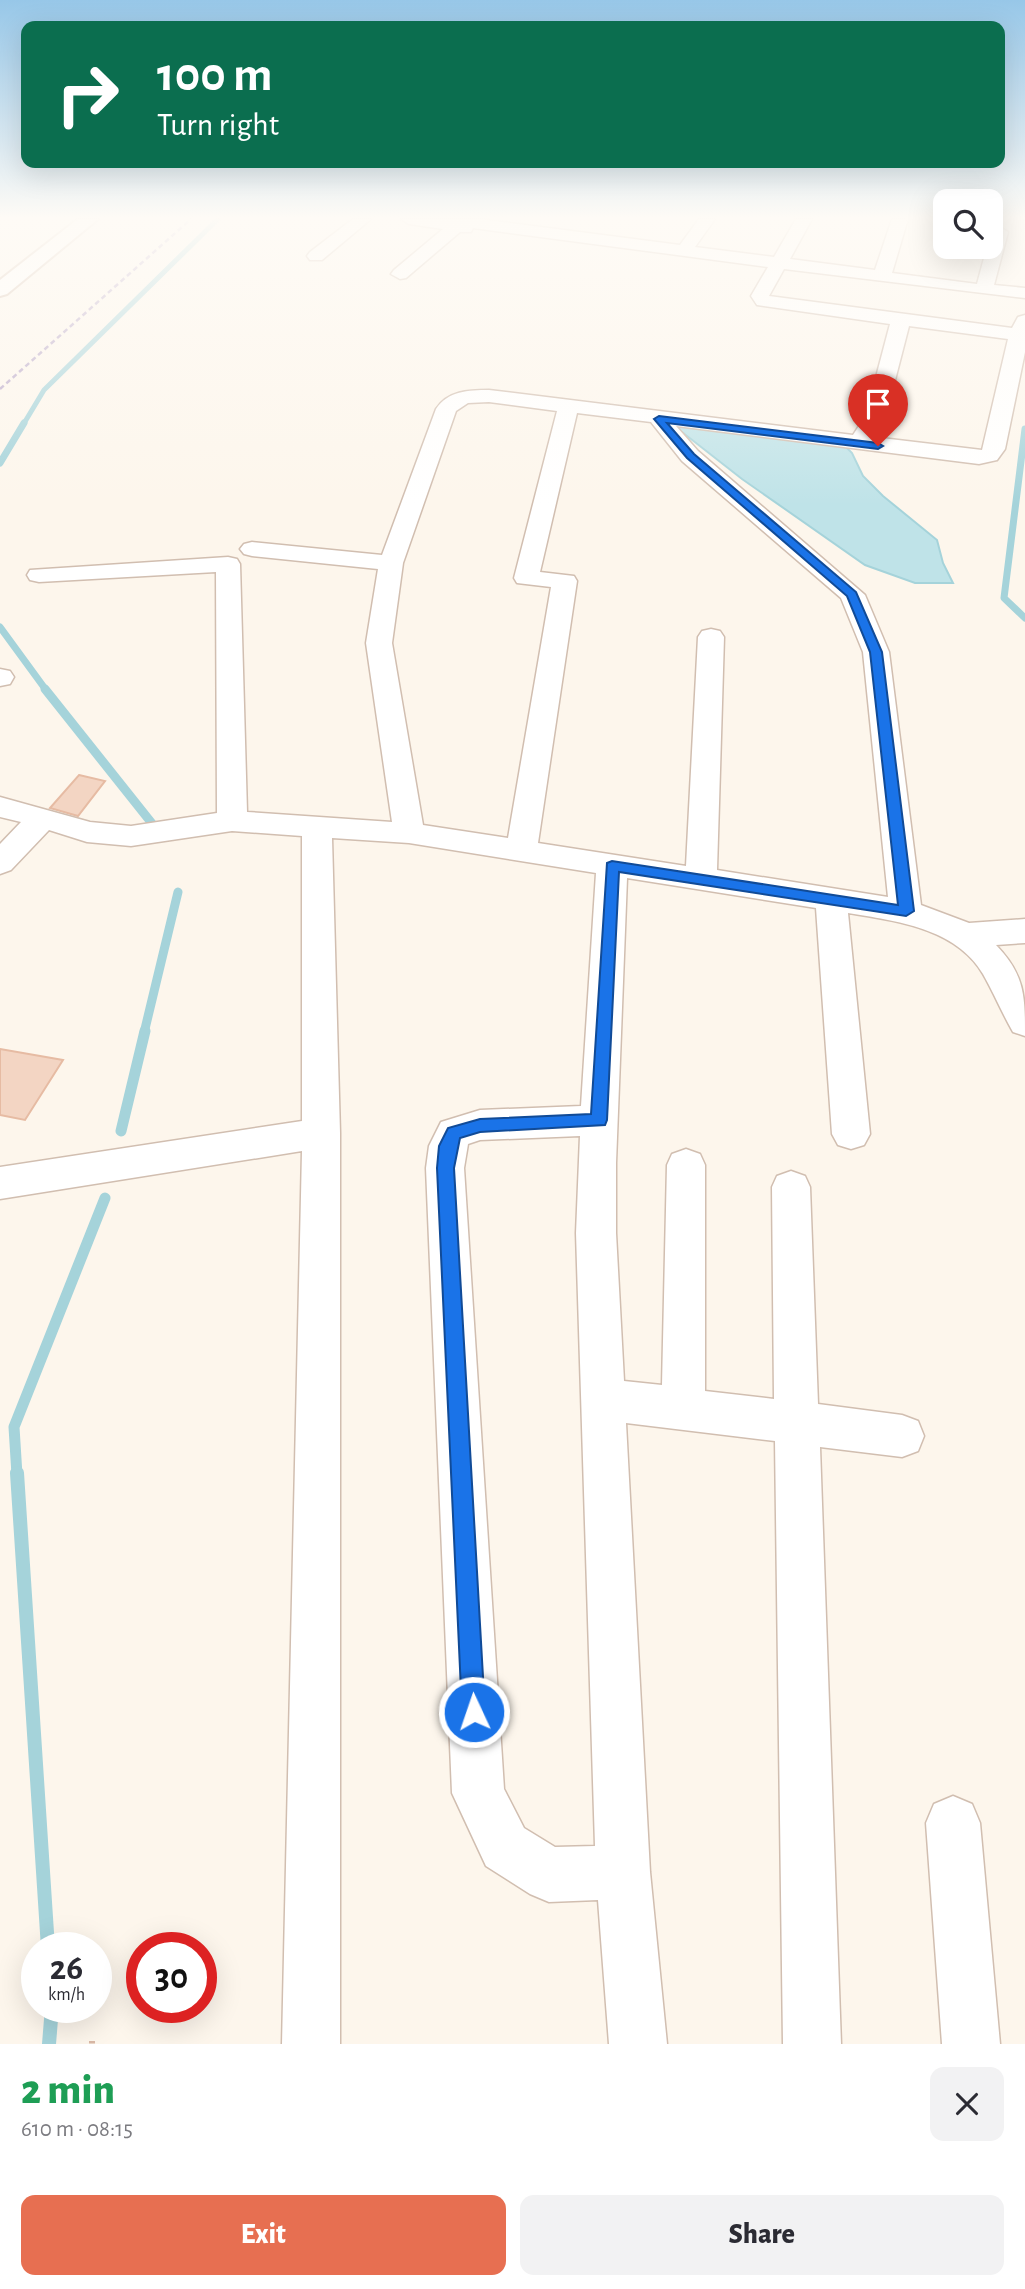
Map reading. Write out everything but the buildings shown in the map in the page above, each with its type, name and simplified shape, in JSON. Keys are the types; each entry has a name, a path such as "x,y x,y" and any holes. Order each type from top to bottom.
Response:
{"street":[{"path":"409,833 379,643 391,564 446,409 453,401 466,396 489,396 859,443 979,457 989,455 995,449 1022,328 866,314"},
{"path":"859,443 876,415 901,319"},
{"path":"521,852 565,581 526,578 568,407"},
{"path":"659,419 690,456 852,594 876,652 906,911"},
{"path":"1002,421 1025,424"},
{"path":"252,550 391,564"},
{"path":"39,575 228,564 232,821"},
{"path":"701,880 711,637"},
{"path":"0,807 43,817 87,832 131,836 232,821 409,833 906,911 967,936 995,964 1025,1023"},
{"path":"0,863 43,817"},
{"path":"311,2044 321,1133 317,828"},
{"path":"612,866 596,1233 623,1872 638,2044"},
{"path":"831,899 852,1134"},
{"path":"967,936 1025,932"},
{"path":"599,1120 480,1125 454,1133 448,1146 445,1168 478,1793 505,1847 549,1875 623,1872"},
{"path":"0,1183 321,1133"},
{"path":"683,1409 686,1165"},
{"path":"791,1187 812,2044"},
{"path":"603,1399 902,1436"},
{"path":"953,1823 971,2044"}],"water":[{"path":"673,425 845,446 852,453 863,476 937,540 943,563 953,583 915,583 865,565 742,479"}],"waterway":[{"path":"23,425 44,390 121,314"},
{"path":"0,463 24,423"},
{"path":"1025,429 1004,598 1025,618"},
{"path":"0,627 46,690"},
{"path":"45,689 158,831"},
{"path":"144,1033 178,892"},
{"path":"121,1131 145,1031"},
{"path":"17,1475 14,1427 105,1198"},
{"path":"17,1473 47,1932"},
{"path":"49,2044 51,2023"}],"railway":[{"path":"0,389 84,314"}],"route":[{"path":"474,1712 445,1168 448,1146 454,1133 480,1125 599,1120 612,866 906,911 876,652 852,594 690,456 659,419 878,446"}]}
